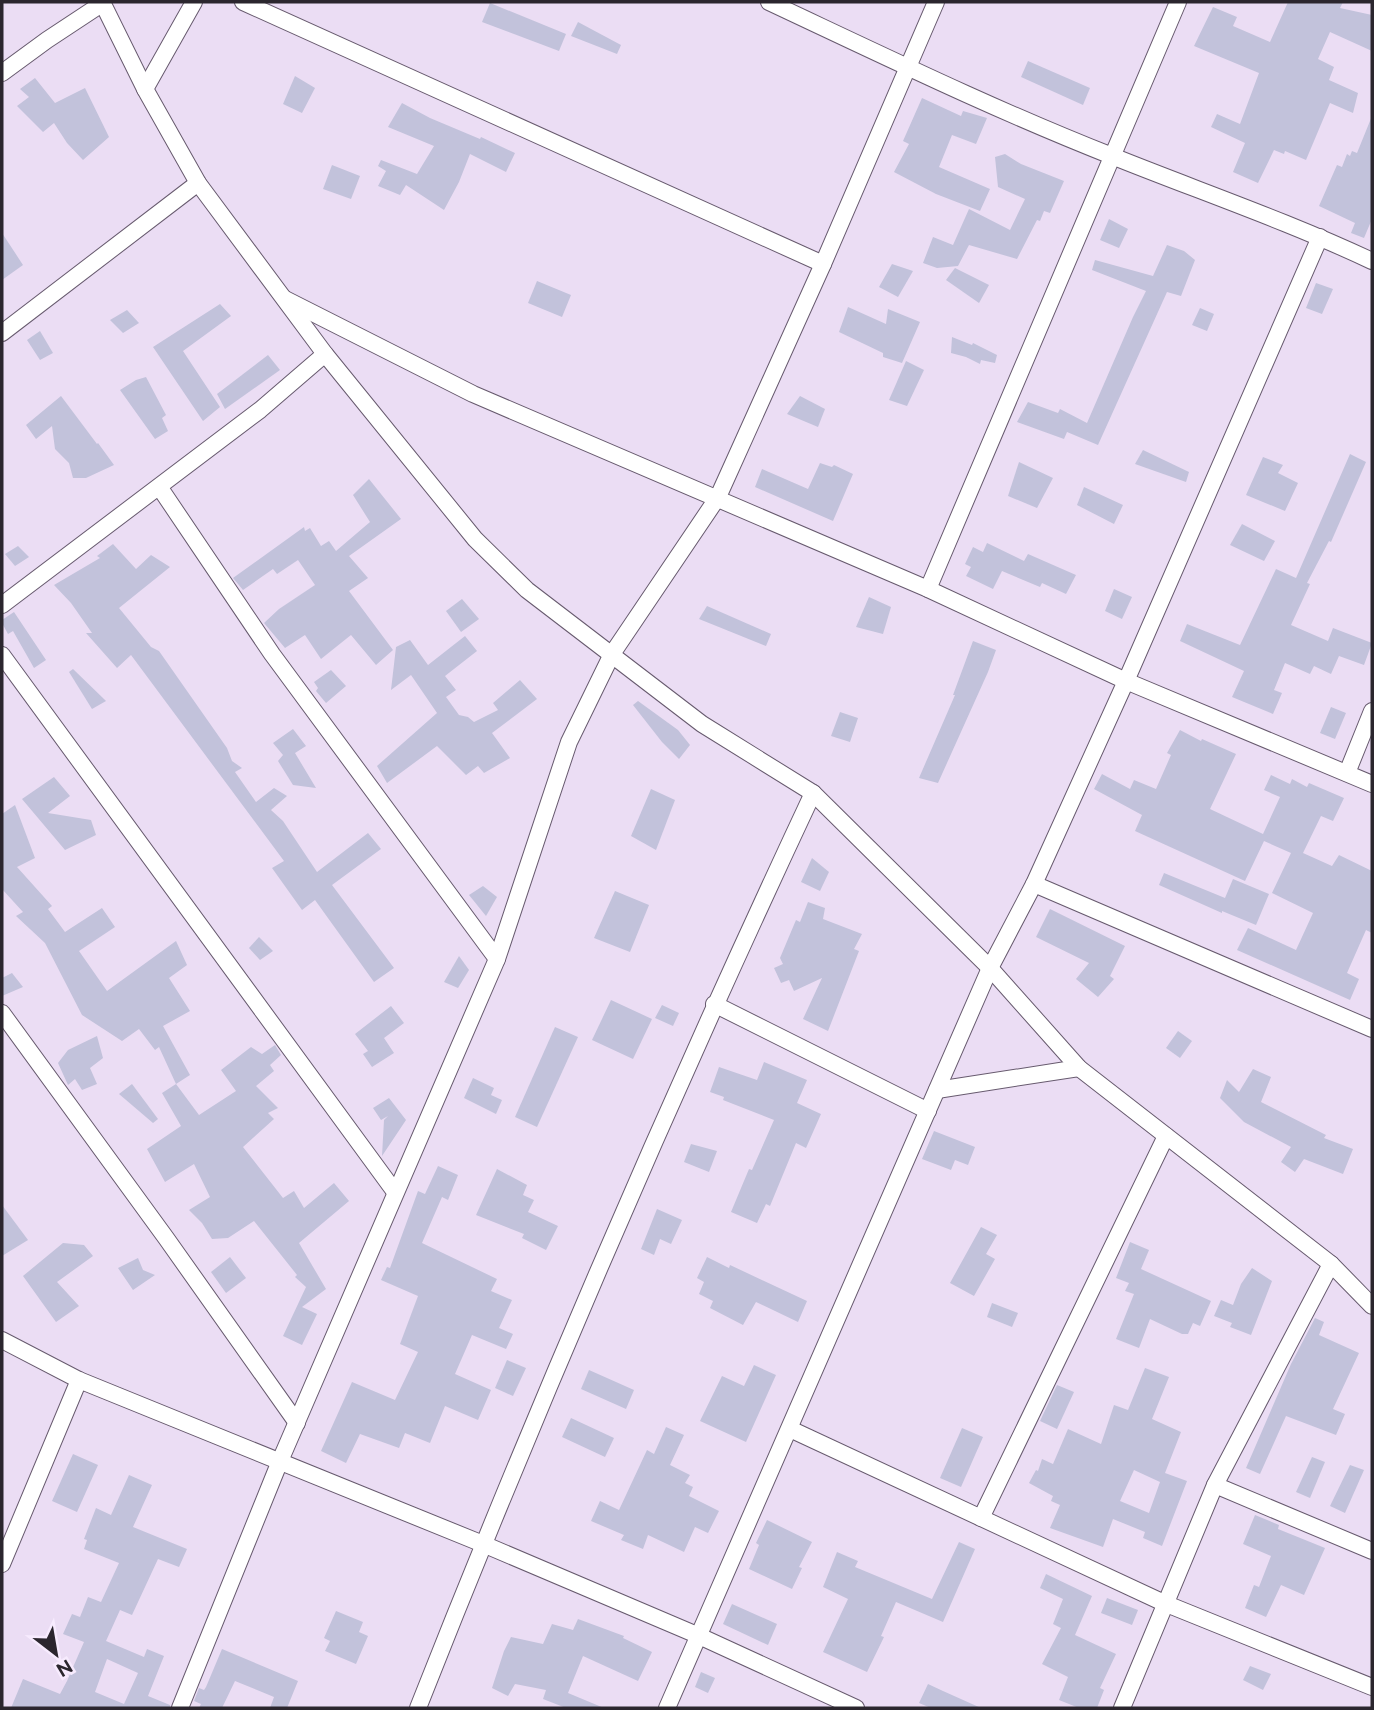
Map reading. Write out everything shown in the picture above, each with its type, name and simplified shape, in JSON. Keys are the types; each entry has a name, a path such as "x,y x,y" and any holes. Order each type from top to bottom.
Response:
{"street":[{"path":"2,74 103,2 145,89 198,183 325,354 475,539 527,590 702,724 813,793 990,968 1079,1068 1331,1264 1372,1306"},
{"path":"145,89 194,2"},
{"path":"243,2 823,264"},
{"path":"769,2 1110,156 1320,237 1372,261"},
{"path":"180,1708 280,1461 497,959 569,742 612,654 718,497 823,264 936,2"},
{"path":"928,589 1110,156 1178,2"},
{"path":"2,333 198,183"},
{"path":"667,1708 990,968 1034,884 1126,681 1320,237"},
{"path":"280,296 473,394 928,589 1126,681 1372,784"},
{"path":"2,605 160,488 260,410 325,354"},
{"path":"160,488 272,654 497,959"},
{"path":"2,655 395,1192"},
{"path":"1347,773 1372,711"},
{"path":"418,1708 538,1408 714,1004 813,793"},
{"path":"1034,884 1372,1029"},
{"path":"714,1004 928,1111"},
{"path":"2,1013 297,1423"},
{"path":"937,1090 1079,1068"},
{"path":"981,1518 1166,1136"},
{"path":"1122,1708 1215,1485 1331,1264"},
{"path":"2,1340 79,1380 483,1544 697,1635 856,1708"},
{"path":"2,1564 79,1380"},
{"path":"790,1429 1164,1603 1372,1687"},
{"path":"1215,1485 1372,1551"}],"building":[{"path":"1288,2 1343,2 1340,8 1372,15 1372,51 1330,32 1318,59 1334,67 1329,80 1358,93 1353,113 1330,103 1306,160 1285,151 1284,154 1274,150 1258,183 1233,172 1245,143 1211,127 1217,114 1240,124 1259,73 1194,46 1213,7 1237,17 1233,26 1270,42"},
{"path":"490,3 566,34 559,51 482,22"},
{"path":"578,22 621,45 617,54 571,36"},
{"path":"1028,61 1090,88 1083,105 1021,77"},
{"path":"295,76 315,88 302,113 283,104"},
{"path":"35,78 55,103 85,88 109,137 83,160 67,143 54,123 43,132 17,106 29,97 20,89"},
{"path":"922,98 961,116 963,111 987,118 976,144 952,135 939,167 990,189 980,211 936,194 894,172 909,144 903,141"},
{"path":"402,103 430,118 515,153 506,172 470,154 444,210 406,185 400,195 378,186 386,171 378,166 381,160 417,174 434,146 388,127"},
{"path":"1372,116 1372,219 1364,238 1351,233 1355,223 1319,206 1337,165 1342,167 1347,154 1350,156 1352,151 1357,153"},
{"path":"1005,154 1021,164 1064,181 1050,213 1044,211 1040,221 1037,220 1017,259 969,245 958,266 937,268 923,263 933,237 953,245 969,209 1010,230 1025,199 998,187 995,157"},
{"path":"332,165 360,176 351,199 323,189"},
{"path":"1109,219 1128,229 1119,248 1100,240"},
{"path":"2,233 23,265 2,280"},
{"path":"1167,245 1184,251 1195,260 1181,296 1167,292 1098,445 1067,432 1064,439 1017,422 1028,402 1058,413 1060,409 1087,423 1146,291 1092,270 1095,260 1153,276"},
{"path":"892,264 913,271 898,297 879,287"},
{"path":"955,268 989,285 979,303 946,280"},
{"path":"537,281 571,295 562,317 528,303"},
{"path":"1316,283 1333,289 1322,314 1306,308"},
{"path":"220,304 231,316 183,351 220,407 203,421 153,347"},
{"path":"848,307 886,324 888,309 920,322 902,363 883,357 883,353 839,332"},
{"path":"1200,308 1214,314 1207,331 1192,325"},
{"path":"127,310 139,323 123,333 110,320"},
{"path":"40,331 53,353 40,360 27,340"},
{"path":"952,337 972,345 973,343 997,355 995,363 981,360 980,364 951,353"},
{"path":"268,355 280,370 225,409 217,394"},
{"path":"906,361 924,370 907,406 889,400"},
{"path":"146,377 166,415 162,418 168,431 155,439 120,390"},
{"path":"61,396 114,465 86,478 73,478 69,463 55,449 52,426 36,439 26,425"},
{"path":"800,396 825,409 818,427 787,414"},
{"path":"1143,450 1189,472 1186,482 1135,464"},
{"path":"1350,454 1366,462 1331,542 1329,541 1307,583 1310,584 1291,625 1328,641 1333,628 1372,643 1364,665 1339,656 1331,674 1314,666 1310,674 1285,663 1274,690 1282,693 1273,714 1232,697 1244,671 1180,641 1187,624 1240,645 1276,569 1296,578"},
{"path":"1263,457 1283,465 1278,473 1298,483 1285,511 1246,495"},
{"path":"1019,462 1053,478 1037,508 1008,496"},
{"path":"820,463 832,467 834,465 853,474 833,521 755,487 762,469 808,489"},
{"path":"369,479 401,519 349,556 368,578 349,591 393,650 376,665 351,635 321,659 305,635 285,648 264,623 279,609 315,585 298,560 277,574 273,569 243,590 233,578 304,527 305,531 310,528 321,546 329,541 336,551 370,522 353,495"},
{"path":"1084,487 1123,505 1114,524 1077,505"},
{"path":"1242,524 1275,541 1264,561 1230,545"},
{"path":"987,543 1024,561 1028,554 1076,575 1066,594 1042,583 1040,587 1002,571 993,589 966,576 971,567 965,564 973,547 983,552"},
{"path":"113,544 136,569 151,555 170,567 119,608 151,647 159,651 227,748 232,761 242,768 235,772 256,802 274,788 287,796 271,810 283,821 317,872 368,833 381,849 332,885 394,968 374,982 315,900 302,910 272,868 284,861 131,655 117,668 86,633 92,633 71,603 54,585 100,558 97,556"},
{"path":"18,546 29,557 15,566 5,554"},
{"path":"1114,589 1132,597 1122,619 1105,611"},
{"path":"869,597 891,607 883,634 856,627"},
{"path":"462,599 479,619 461,632 446,611"},
{"path":"707,606 771,634 766,646 699,619"},
{"path":"14,612 46,660 34,668 13,631 8,634 2,623 2,620"},
{"path":"465,636 477,651 445,676 456,690 446,697 459,715 474,722 498,710 493,703 520,680 537,699 492,733 510,758 484,773 478,766 466,775 437,746 387,783 377,766 437,713 411,675 391,690 396,647 410,640 428,665"},
{"path":"973,641 996,650 988,672 938,783 919,778 955,695"},
{"path":"73,669 106,701 92,709 69,672"},
{"path":"331,670 346,686 326,703 316,691 318,688 314,682"},
{"path":"638,701 678,730 690,745 679,759 633,705"},
{"path":"1331,707 1346,713 1335,739 1320,733"},
{"path":"840,712 858,718 850,742 831,736"},
{"path":"293,729 306,746 295,753 316,788 293,785 278,761 283,755 273,743"},
{"path":"1180,730 1236,754 1210,809 1263,834 1280,797 1264,790 1271,775 1290,784 1292,779 1307,787 1309,783 1344,798 1333,821 1321,816 1303,853 1332,866 1339,855 1372,871 1372,933 1366,930 1347,973 1359,979 1350,1000 1237,950 1248,928 1296,950 1313,913 1272,893 1291,853 1264,841 1245,881 1135,831 1142,815 1094,789 1102,774 1130,789 1134,780 1156,789 1171,755 1167,753"},
{"path":"54,777 70,796 48,813 91,820 96,835 65,850 22,799"},
{"path":"651,789 675,800 656,850 631,836"},
{"path":"15,805 35,858 17,867 52,906 48,909 65,932 102,908 115,927 79,951 107,991 176,941 187,965 169,978 190,1011 163,1026 190,1075 176,1084 159,1047 155,1050 139,1029 122,1041 82,1015 45,943 16,916 23,912 2,889 2,814"},
{"path":"812,858 829,872 820,891 801,882"},
{"path":"1164,873 1225,898 1233,879 1269,894 1256,925 1159,885"},
{"path":"483,886 497,897 486,916 469,895"},
{"path":"615,891 649,905 630,952 594,938"},
{"path":"808,902 825,908 823,919 862,934 854,949 859,951 828,1031 803,1019 822,978 794,991 789,980 781,983 774,968 783,964 780,958 796,920 800,922"},
{"path":"1050,909 1125,946 1110,976 1114,979 1098,997 1076,979 1089,963 1036,937"},
{"path":"259,937 273,951 260,960 249,948"},
{"path":"459,956 469,970 458,988 444,982"},
{"path":"12,973 23,987 2,996 2,978"},
{"path":"611,1000 652,1019 633,1059 592,1040"},
{"path":"662,1005 679,1013 673,1026 655,1018"},
{"path":"391,1006 404,1023 384,1038 394,1053 372,1067 363,1054 368,1051 355,1034"},
{"path":"555,1027 578,1037 537,1127 515,1117"},
{"path":"1178,1031 1192,1041 1180,1058 1166,1048"},
{"path":"97,1036 103,1058 90,1068 97,1084 82,1090 75,1079 68,1085 58,1063 68,1050"},
{"path":"275,1045 281,1055 270,1065 274,1071 256,1086 278,1108 268,1113 274,1119 243,1147 283,1198 294,1191 304,1208 334,1183 349,1201 299,1243 326,1289 302,1307 317,1314 302,1345 283,1336 306,1287 295,1277 297,1275 254,1221 228,1238 212,1239 202,1223 189,1210 210,1197 194,1164 165,1182 147,1149 181,1126 162,1093 176,1084 199,1115 236,1091 221,1070 251,1047 262,1054"},
{"path":"764,1062 807,1080 797,1103 821,1114 806,1148 796,1143 770,1206 766,1204 757,1223 731,1212 774,1120 723,1100 724,1097 710,1092 719,1067 757,1080"},
{"path":"1253,1069 1271,1077 1261,1102 1326,1135 1324,1138 1353,1149 1343,1174 1304,1159 1295,1172 1281,1162 1291,1147 1244,1122 1220,1098 1227,1080 1239,1092"},
{"path":"473,1078 494,1088 491,1095 502,1100 496,1114 464,1098"},
{"path":"132,1084 158,1119 153,1123 119,1094"},
{"path":"389,1098 406,1120 382,1156 384,1120 388,1116 381,1120 373,1108"},
{"path":"934,1131 975,1147 968,1165 955,1160 951,1170 922,1159"},
{"path":"691,1144 717,1151 709,1172 684,1162"},
{"path":"438,1166 458,1175 448,1200 442,1197 422,1243 497,1279 491,1291 512,1300 499,1328 513,1334 506,1349 472,1335 455,1374 491,1390 478,1420 445,1406 430,1443 405,1433 399,1448 360,1434 346,1463 321,1451 352,1382 395,1400 418,1352 400,1344 418,1296 381,1280 387,1267 390,1268 418,1191 425,1194"},
{"path":"497,1169 527,1185 523,1195 534,1200 528,1212 558,1226 546,1250 522,1238 524,1234 476,1215"},
{"path":"2,1205 28,1240 2,1256"},
{"path":"657,1209 682,1220 671,1244 660,1239 654,1255 641,1249"},
{"path":"981,1227 997,1235 986,1254 995,1259 974,1296 950,1283"},
{"path":"1130,1242 1149,1250 1141,1269 1211,1301 1200,1326 1193,1323 1188,1334 1182,1334 1150,1319 1139,1348 1116,1339 1134,1294 1125,1291 1129,1283 1116,1278"},
{"path":"63,1243 84,1245 93,1256 57,1282 79,1306 56,1322 23,1276"},
{"path":"230,1257 246,1278 226,1293 211,1272"},
{"path":"707,1257 807,1301 798,1322 756,1302 743,1325 710,1308 713,1301 699,1294 704,1282 697,1278"},
{"path":"138,1258 143,1270 155,1275 133,1290 118,1268"},
{"path":"1252,1268 1272,1281 1251,1335 1230,1327 1232,1323 1214,1316 1221,1300 1233,1305 1241,1284"},
{"path":"992,1303 1018,1313 1012,1327 987,1317"},
{"path":"1315,1318 1324,1322 1319,1335 1359,1353 1333,1409 1345,1414 1336,1435 1286,1416 1260,1474 1246,1468 1291,1364"},
{"path":"507,1360 526,1368 513,1396 495,1388"},
{"path":"754,1365 776,1375 746,1442 700,1421 722,1376 744,1386"},
{"path":"1145,1368 1169,1377 1152,1419 1181,1432 1165,1473 1187,1481 1162,1546 1143,1538 1145,1532 1113,1519 1103,1547 1050,1528 1060,1505 1051,1501 1053,1496 1029,1483 1036,1470 1038,1471 1042,1459 1053,1464 1068,1429 1101,1444 1114,1405 1128,1410","holes":["1134,1470 1160,1482 1149,1513 1120,1501"]},
{"path":"589,1370 634,1390 626,1409 581,1389"},
{"path":"1057,1385 1074,1392 1057,1429 1040,1421"},
{"path":"571,1418 614,1438 605,1457 562,1437"},
{"path":"666,1427 684,1435 670,1465 690,1475 685,1483 693,1487 689,1496 719,1511 708,1533 695,1527 684,1552 648,1535 643,1549 621,1540 624,1535 591,1521 600,1501 619,1510 647,1450 654,1454"},
{"path":"962,1428 983,1437 961,1487 940,1478"},
{"path":"73,1454 98,1465 77,1512 52,1501"},
{"path":"1312,1457 1325,1462 1310,1498 1296,1492"},
{"path":"1350,1465 1364,1470 1345,1513 1330,1506"},
{"path":"129,1475 152,1485 133,1527 187,1549 179,1567 158,1559 132,1615 120,1610 106,1641 144,1657 147,1649 164,1656 148,1696 170,1705 170,1708 11,1708 23,1679 60,1694 67,1681 84,1642 63,1634 72,1614 80,1617 88,1597 101,1602 119,1563 84,1549 87,1540 84,1539 96,1508 111,1515","holes":["107,1659 138,1673 124,1704 95,1692"]},
{"path":"1255,1515 1279,1525 1278,1529 1325,1548 1304,1595 1281,1585 1266,1617 1245,1608 1254,1585 1259,1587 1271,1556 1243,1544"},
{"path":"767,1520 812,1542 799,1567 802,1568 792,1589 749,1569 759,1545 756,1543"},
{"path":"959,1542 975,1549 943,1622 896,1602 881,1636 884,1637 867,1672 823,1652 848,1599 823,1587 837,1552 858,1561 855,1567 932,1599"},
{"path":"1046,1574 1092,1596 1075,1635 1116,1654 1100,1688 1104,1690 1097,1708 1079,1708 1059,1700 1068,1677 1042,1664 1061,1628 1053,1624 1063,1599 1040,1588"},
{"path":"1107,1598 1138,1610 1132,1625 1101,1613"},
{"path":"732,1604 777,1624 768,1645 723,1624"},
{"path":"336,1611 363,1622 359,1632 368,1636 356,1664 325,1651 330,1641 324,1638"},
{"path":"578,1619 624,1636 623,1638 652,1652 638,1681 583,1656 568,1693 604,1708 566,1708 543,1699 546,1690 515,1684 508,1696 492,1688 511,1637 543,1644 552,1624 573,1630"},
{"path":"222,1649 298,1681 287,1708 270,1708 274,1697 235,1681 222,1708 199,1708 201,1704 194,1701 199,1688 204,1690 206,1687"},
{"path":"1250,1666 1271,1674 1263,1690 1243,1680"},
{"path":"701,1672 715,1678 708,1693 695,1687"},
{"path":"928,1684 981,1708 931,1708 919,1703"}]}
